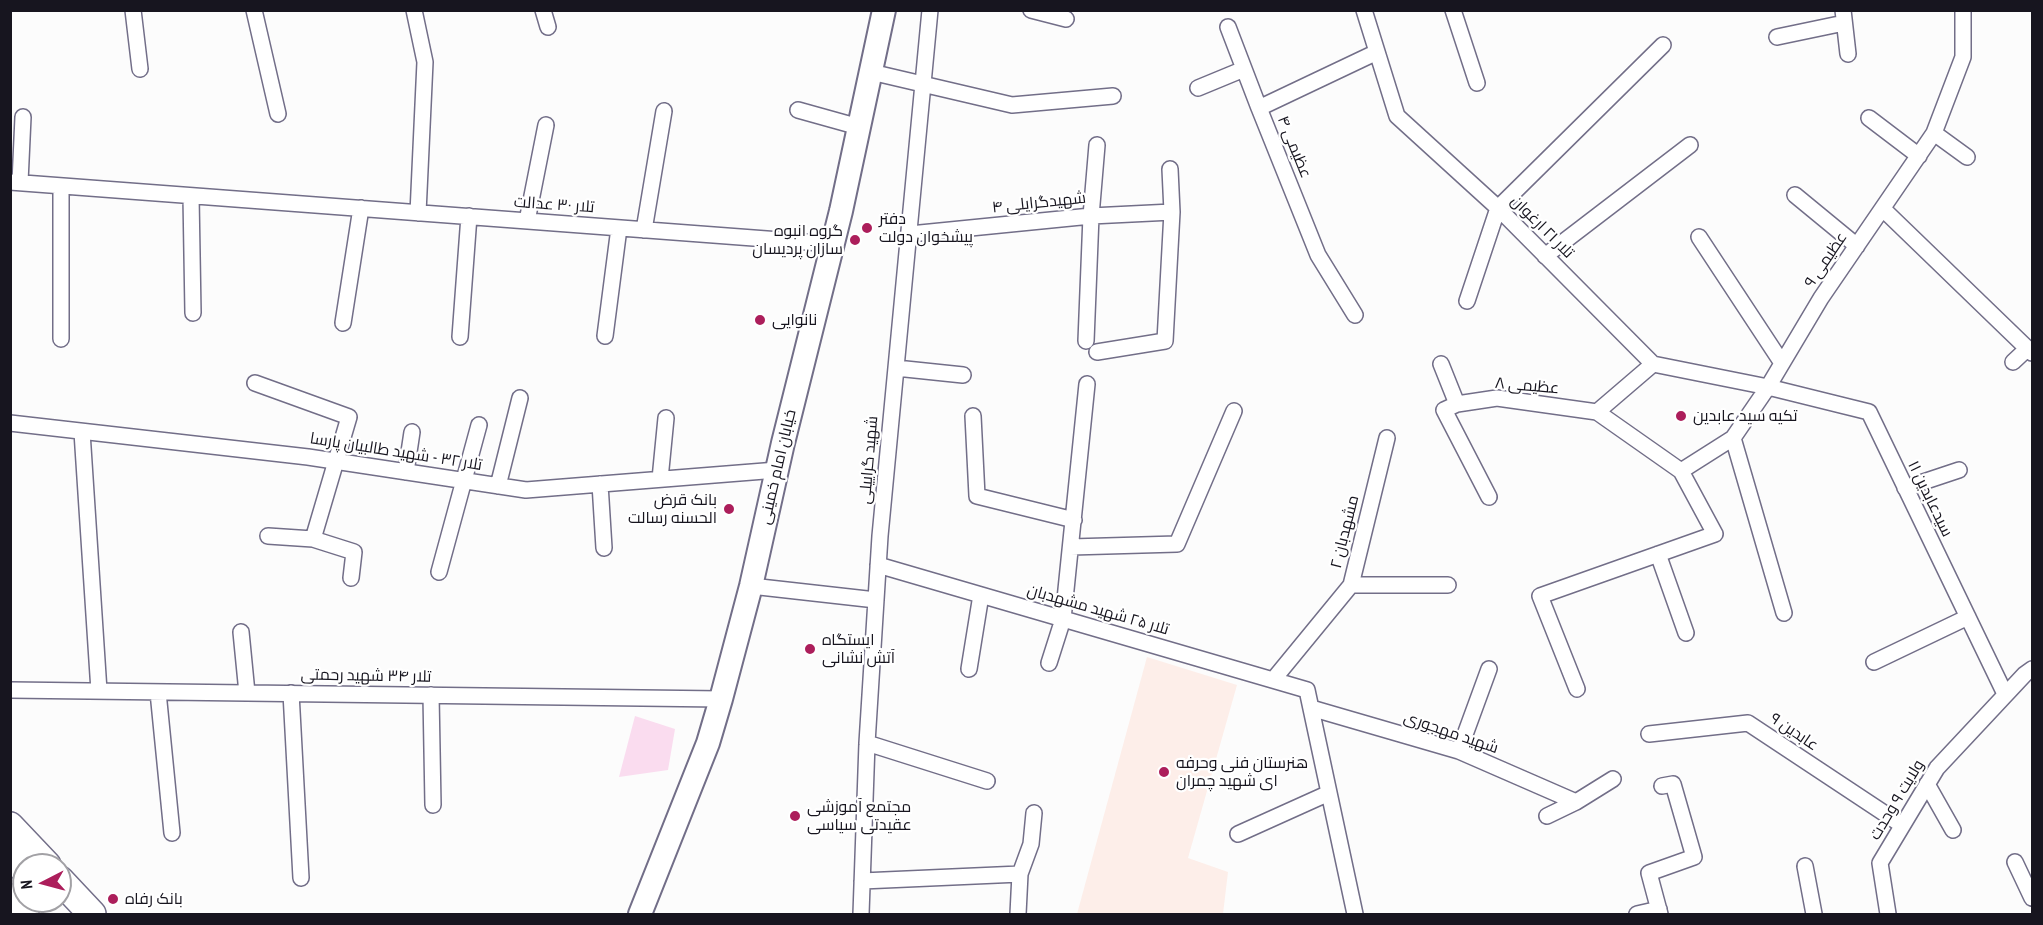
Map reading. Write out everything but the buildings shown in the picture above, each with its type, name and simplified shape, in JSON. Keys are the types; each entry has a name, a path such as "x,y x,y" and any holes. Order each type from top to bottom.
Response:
{"highway":[{"path":"10,826 36,853"},
{"path":"72,893 92,915"},
{"path":"10,898 26,915"}],"main road":[{"name":"خیابان امام خمینی","path":"640,915 708,743 722,699 833,244 884,10"}],"street":[{"path":"133,10 140,69"},
{"path":"254,10 278,114"},
{"path":"414,10 425,62 418,213"},
{"path":"543,10 548,27"},
{"name":"شهید گراییلی","path":"861,915 867,743 878,565 930,10"},
{"path":"1031,10 1066,19"},
{"name":"تلار ۲۱ ارغوان","path":"1364,10 1397,116 1498,208 1653,364"},
{"path":"1453,10 1477,83"},
{"name":"عظیمی ۹","path":"1733,438 1768,387 1821,298 1934,133 1963,57 1963,10"},
{"path":"1777,37 1844,17 1848,54"},
{"path":"1228,27 1259,108"},
{"path":"1467,301 1498,208 1664,45"},
{"name":"عظیمی ۴","path":"1356,315 1318,255 1259,108 1377,52"},
{"path":"1198,88 1244,69"},
{"path":"871,72 922,82 1012,105 1113,96"},
{"path":"798,110 859,127"},
{"path":"644,230 664,111"},
{"path":"15,182 23,117"},
{"path":"1869,118 1919,156"},
{"path":"527,221 546,125"},
{"path":"1934,133 1967,157"},
{"path":"1097,145 1091,216 1091,347 1165,341 1172,212 1170,169"},
{"path":"1545,256 1690,145"},
{"name":"تلار ۳۰ عدالت","path":"15,182 833,244"},
{"path":"61,186 61,339"},
{"path":"1795,195 1857,246"},
{"path":"191,196 193,314"},
{"path":"343,323 361,208"},
{"path":"1883,209 2030,350 2013,362"},
{"name":"شهیدگرایلی ۴","path":"910,234 1091,216 1172,212"},
{"path":"460,337 470,216"},
{"path":"605,336 619,228"},
{"path":"1699,237 1782,363"},
{"path":"1441,364 1444,409 1489,497"},
{"path":"1577,689 1540,596 1714,534 1681,471 1597,412 1653,364 1768,387"},
{"path":"896,368 963,375"},
{"path":"255,383 349,417 313,539"},
{"path":"1049,663 1063,619 1087,384"},
{"name":"سیدعابدین ۱۱","path":"1768,387 1869,412 2005,694"},
{"path":"498,486 520,398"},
{"name":"عظیمی ۸","path":"1444,409 1497,398 1597,412"},
{"path":"1071,547 1177,544 1234,411"},
{"path":"973,416 977,496 1074,520"},
{"path":"660,479 666,417"},
{"name":"تلار ۳۲ - شهید طالبیان پارسا","path":"10,423 337,461 526,490 777,470"},
{"path":"439,572 479,425"},
{"path":"82,432 99,691"},
{"path":"406,472 412,432"},
{"name":"مشهدبان ۲","path":"1273,680 1351,585 1387,438"},
{"path":"1681,471 1733,438 1784,613"},
{"path":"1905,488 1959,470"},
{"path":"600,484 604,548"},
{"path":"268,536 313,539 354,552 351,578"},
{"path":"1658,554 1686,633"},
{"name":"تلار ۲۵ شهید مشهدبان","path":"878,565 1307,690 1311,708"},
{"path":"1351,585 1448,585"},
{"path":"751,586 876,600"},
{"path":"969,669 981,595"},
{"path":"1874,662 1968,617"},
{"path":"242,632 247,693"},
{"path":"1459,752 1489,669"},
{"name":"ولایت ۹ وحدت","path":"1888,915 1880,863 1902,825 1937,768 2005,694 2032,669"},
{"name":"تلار ۳۴ شهید رحمتی","path":"10,690 722,699"},
{"path":"158,692 172,833"},
{"path":"291,693 301,878"},
{"path":"431,695 433,805"},
{"path":"1311,708 1355,915"},
{"name":"شهید مهجوری","path":"1311,708 1459,752 1576,802"},
{"name":"عابدین ۹","path":"1649,734 1748,723 1902,825"},
{"path":"867,743 987,781"},
{"path":"1547,816 1576,802 1613,779"},
{"path":"1637,915 1660,912 1649,873 1694,857 1673,784 1662,786"},
{"path":"1927,784 1953,830"},
{"path":"1238,834 1329,793"},
{"path":"1018,915 1020,874 1031,844 1034,813"},
{"path":"2015,862 2032,898"},
{"path":"1805,866 1814,915"},
{"path":"862,881 1020,874"}],"shaded area":[{"name":"هنرستان فنی وحرفه ای شهید چمران","path":"1147,657 1237,685 1188,858 1228,872 1223,914 1077,914"}],"place":[{"name":"دفتر پیشخوان دولت","path":"867,228"},
{"name":"گروه انبوه سازان پردیسان","path":"855,240"},
{"name":"نانوایی","path":"760,320"},
{"name":"تکیه سید عابدین","path":"1681,416"},
{"name":"بانک قرض الحسنه رسالت","path":"729,509"},
{"name":"ایستگاه آتش نشانی","path":"810,649"},
{"name":"هنرستان فنی وحرفه ای شهید چمران","path":"1164,772"},
{"name":"مجتمع آموزشی عقیدتی سیاسی","path":"795,816"},
{"name":"بانک رفاه","path":"113,899"}]}
